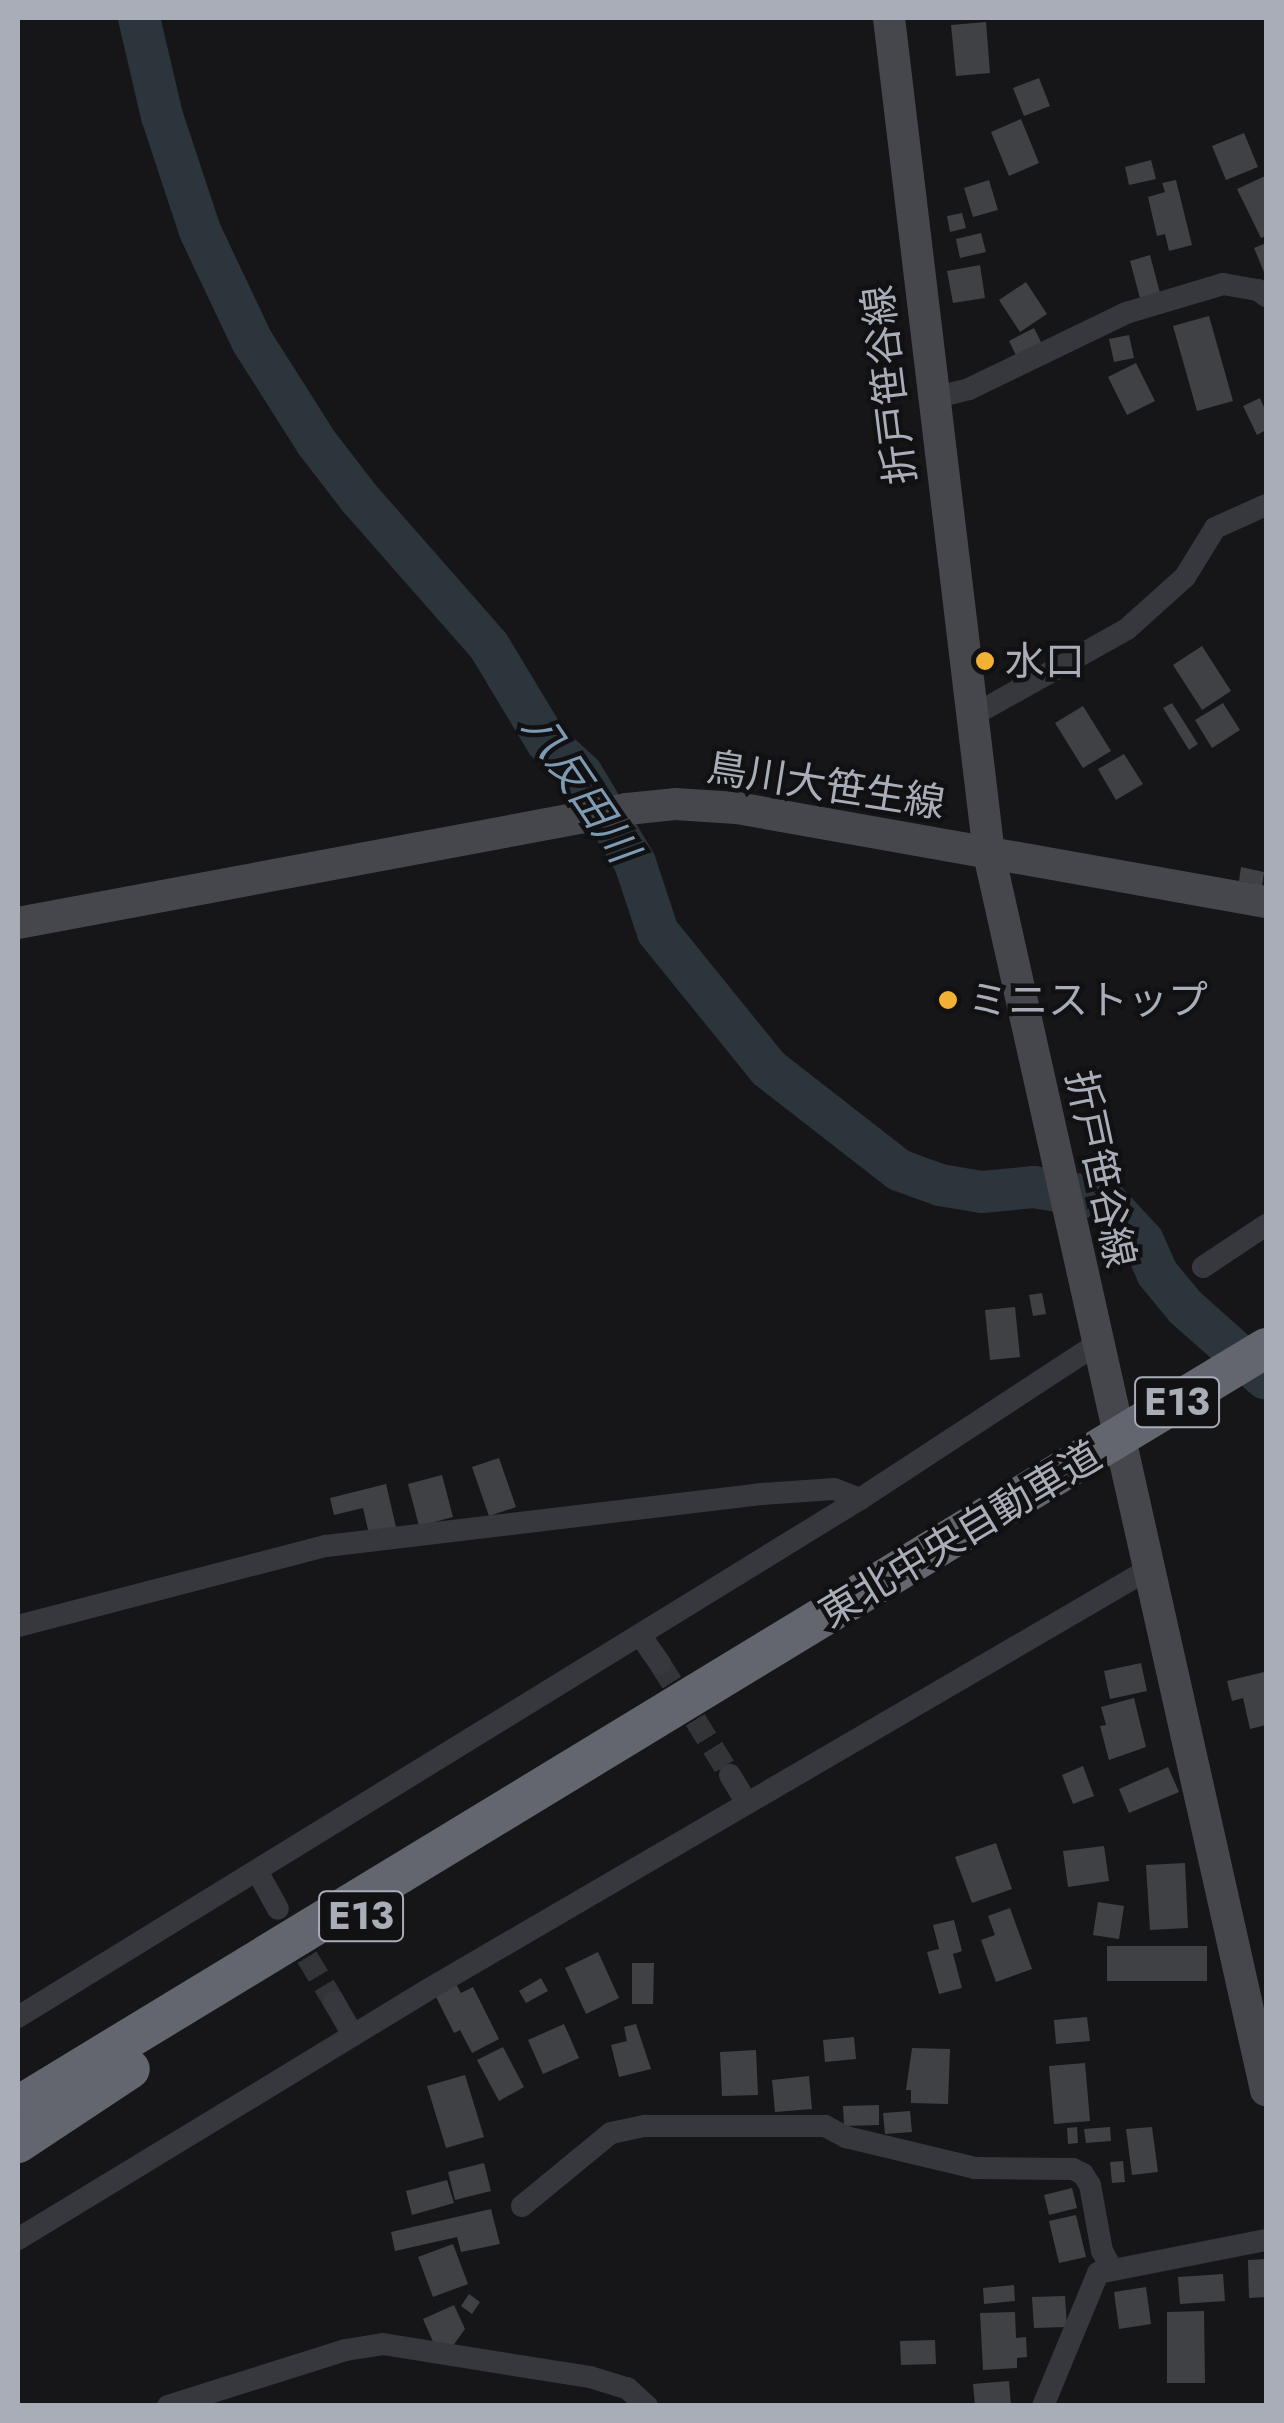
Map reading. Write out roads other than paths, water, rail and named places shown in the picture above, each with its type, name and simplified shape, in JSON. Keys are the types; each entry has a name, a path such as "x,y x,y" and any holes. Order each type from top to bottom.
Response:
{"highway":[{"name":"東北中央自動車道","path":"18,2106 1266,1348"},
{"name":"東北中央自動車道","path":"18,2143 705,1690"}],"main road":[{"name":"折戸笹谷線","path":"889,18 990,854 1068,1219 1264,2068"},
{"name":"鳥川大笹生線","path":"18,923 627,809 675,804 737,808 1266,902"}],"street":[{"path":"933,398 969,389 1126,313 1223,284 1258,290 1266,296"},
{"path":"972,716 1127,629 1185,577 1214,528 1266,505"},
{"path":"1203,1267 1266,1225"},
{"path":"18,2016 860,1499 1097,1344"},
{"path":"18,1626 326,1546 761,1494 834,1489 860,1499"},
{"path":"18,2239 353,2035 1149,1569"},
{"path":"640,1635 660,1664"},
{"path":"730,1775 747,1803"},
{"path":"257,1870 278,1909"},
{"path":"334,2002 353,2035"},
{"path":"522,2206 611,2133 645,2126 825,2126 846,2137 975,2168 1073,2169 1083,2174 1090,2185 1102,2252 1111,2267"},
{"path":"1043,2406 1098,2273 1111,2267 1266,2240"},
{"path":"168,2406 346,2350 383,2344 590,2376 628,2388 646,2406"}],"waterway":[{"name":"八反田川","path":"139,18 162,116 200,231 252,341 316,442 360,499 489,646 547,742 582,774 635,863 658,932 768,1068 899,1170 940,1185 982,1192 1034,1187 1104,1199 1143,1241 1157,1273 1185,1307 1266,1379"}],"tunnel":[{"path":"660,1664 730,1775"},
{"path":"290,1929 334,2002"}],"place":[{"name":"水口","path":"985,661"},
{"name":"ミニストップ","path":"948,1000"}]}
